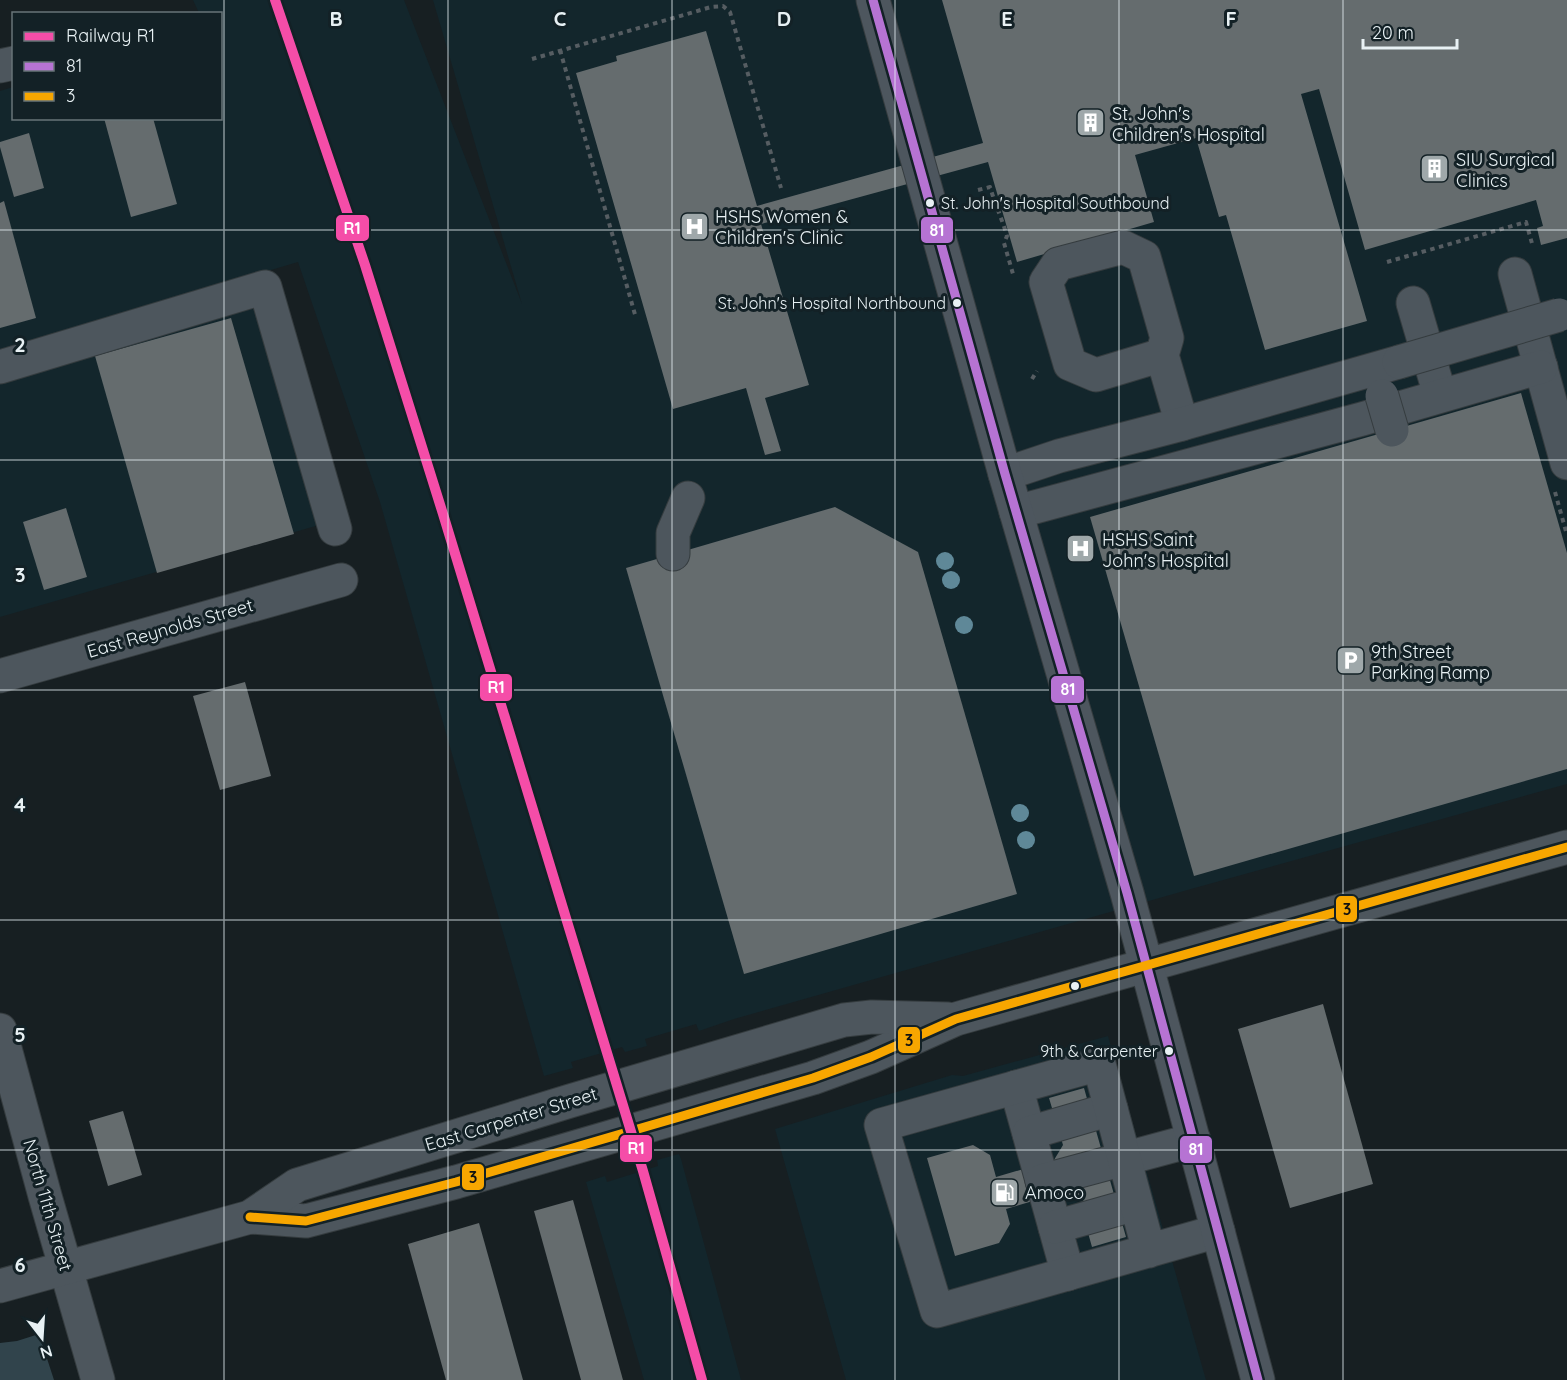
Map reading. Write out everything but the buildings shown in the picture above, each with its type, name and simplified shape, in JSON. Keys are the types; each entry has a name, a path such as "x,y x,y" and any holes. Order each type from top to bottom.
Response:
{"main road":[{"path":"873,0 1005,474 1118,861 1258,1380"}],"street":[{"path":"1515,274 1567,463"},
{"path":"0,367 265,287 335,529"},
{"path":"1413,303 1428,399"},
{"path":"1005,474 1059,456 1182,424 1385,376 1563,314"},
{"path":"1162,356 1182,424"},
{"path":"1016,512 1362,419 1541,367"},
{"path":"1385,376 1392,430"},
{"path":"673,554 673,533 688,498"},
{"name":"East Reynolds Street","path":"0,676 341,580"},
{"name":"East Carpenter Street","path":"250,1217 306,1221 456,1182 813,1078 871,1057 956,1019 1567,847"},
{"name":"East Carpenter Street","path":"0,1286 250,1217 297,1185 844,1020 872,1017 956,1019"},
{"name":"North 11th Street","path":"0,1029 98,1380"},
{"path":"1149,1251 1099,1064 881,1125 937,1311 1149,1251 1218,1231"},
{"path":"1016,1086 1068,1274"},
{"path":"1029,1133 1111,1109"},
{"path":"1042,1181 1194,1140"},
{"path":"1055,1227 1136,1204"}],"path":[{"path":"709,0 711,7"},
{"path":"532,58 711,7 723,6 730,12 781,188"},
{"path":"560,50 636,318"},
{"path":"978,190 990,187 1007,236 1004,243"},
{"path":"1387,262 1526,222"},
{"path":"1531,239 1539,237"}],"shaded area":[{"name":"HSHS Saint John's Hospital","path":"193,0 404,0 522,304 433,0 1567,0 1567,784 734,1019 699,1031 696,1024 645,1039 647,1046 625,1052 622,1047 571,1062 573,1068 544,1076 380,502 298,262 0,350 0,91 12,87 12,120 222,120 222,12 199,12"},
{"path":"260,299 326,523 0,617 0,379"},
{"path":"1108,1036 1206,1380 846,1380 775,1129 952,1075 963,1076"},
{"path":"679,1154 741,1380 644,1380 586,1182 605,1176 607,1182 658,1166 657,1160"},
{"path":"39,1334 54,1380 0,1380 0,1343 17,1341"}],"rail line":[{"name":"R1","path":"275,0 365,265 443,514 643,1171 702,1380"}],"transit line":[{"name":"81","path":"873,0 1005,474 1127,893 1258,1380"},
{"name":"3","path":"250,1217 306,1221 456,1182 813,1078 871,1057 956,1019 1567,847"}],"place":[{"name":"St. John's Children's Hospital","path":"1091,123"},
{"name":"SIU Surgical Clinics","path":"1435,169"},
{"name":"St. John's Hospital Southbound","path":"930,203"},
{"name":"HSHS Women & Children's Clinic","path":"694,226"},
{"name":"St. John's Hospital Northbound","path":"957,303"},
{"name":"HSHS Saint John's Hospital","path":"1081,549"},
{"name":"9th Street Parking Ramp","path":"1350,661"},
{"name":"9th & Carpenter","path":"1169,1051"},
{"name":"Amoco","path":"1004,1192"}]}
